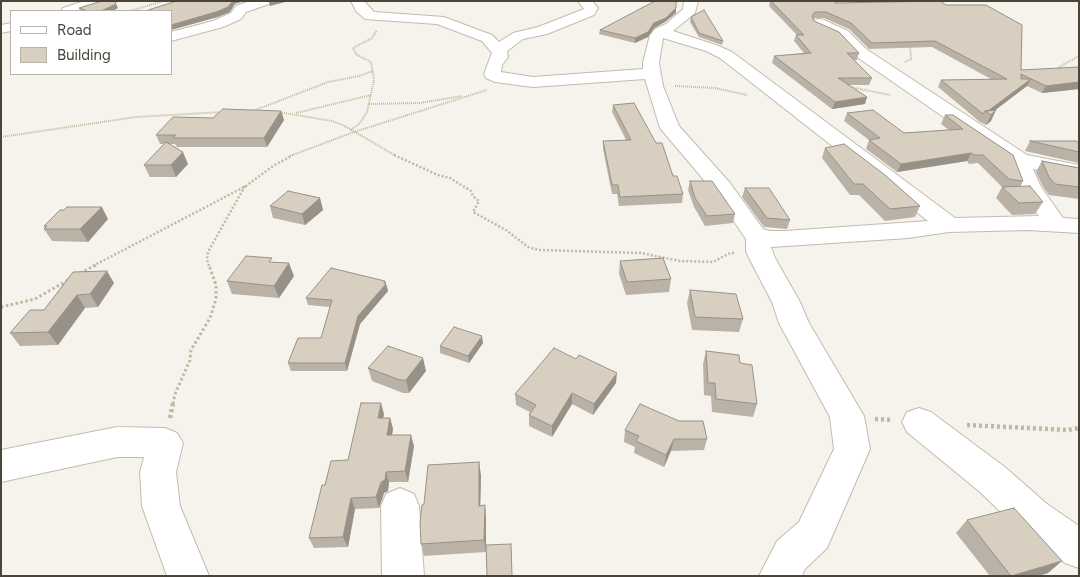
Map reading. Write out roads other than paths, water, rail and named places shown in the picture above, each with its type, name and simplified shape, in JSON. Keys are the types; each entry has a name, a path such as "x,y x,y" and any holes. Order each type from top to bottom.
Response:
{"street":[{"path":"71,10 98,1"},
{"path":"172,37 218,24 236,16 241,9 264,1"},
{"path":"357,1 361,8 370,16 438,20 487,38 499,49 500,57 494,65 492,74 501,78 524,82 653,80"},
{"path":"499,49 518,36 542,30 589,12 591,8 584,1"},
{"path":"691,1 690,10 671,27 660,32 652,44 653,80 670,128 722,188 759,244 794,323 846,416 852,449 813,535 791,555 780,576"},
{"path":"819,23 843,34 860,52 936,104 970,124 1020,160 1079,172"},
{"path":"660,32 711,48 726,55 754,74 792,107 949,226"},
{"path":"1020,160 1030,189 1068,225"},
{"path":"759,244 765,239 811,238 949,226 1068,225"},
{"path":"920,422 993,480 1032,517 1079,549"},
{"path":"1,466 118,442 165,443 158,472 161,506 188,576"},
{"path":"400,506 400,550 403,576"}]}
